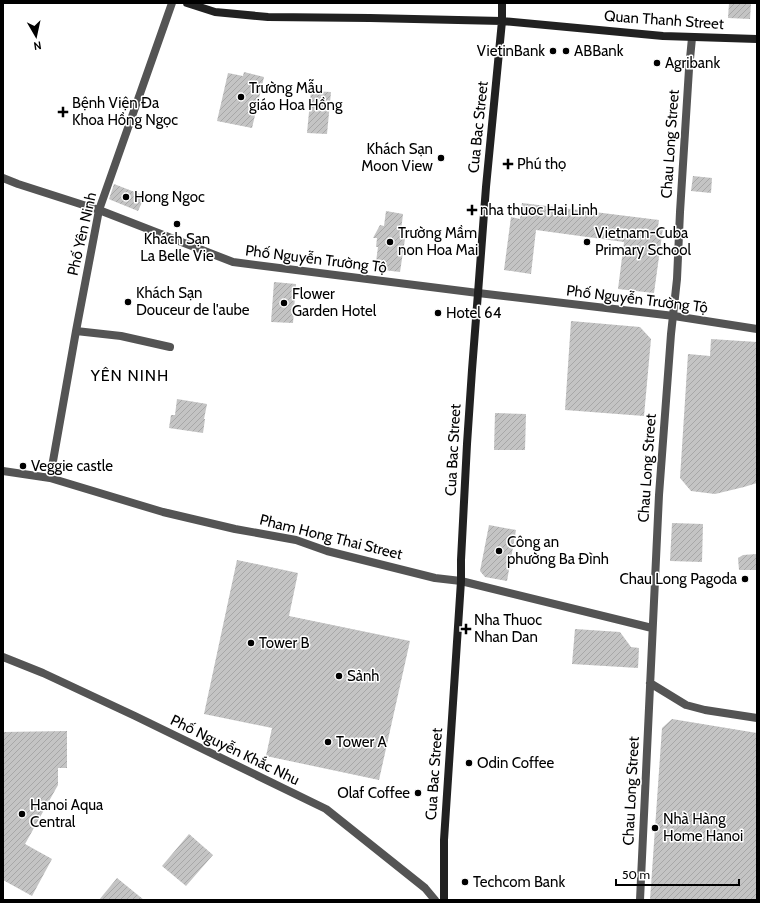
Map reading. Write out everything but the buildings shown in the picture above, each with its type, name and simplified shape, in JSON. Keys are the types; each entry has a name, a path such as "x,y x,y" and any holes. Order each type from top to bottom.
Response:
{"street":[{"name":"Phố Yên Ninh","path":"50,478 99,210 172,3"},
{"name":"Quan Thanh Street","path":"187,3 215,12 268,17 502,21 663,36 757,39"},
{"name":"Cua Bac Street","path":"444,900 444,840 461,581 466,444 486,187 502,21 502,3"},
{"name":"Chau Long Street","path":"640,900 659,495 671,334 677,279 692,38"},
{"name":"Phố Nguyễn Trường Tộ","path":"3,178 99,210 233,262 674,316 757,329"},
{"path":"76,330 121,336 170,347"},
{"name":"Pham Hong Thai Street","path":"3,471 50,478 163,512 235,529 296,540 327,551 435,578 461,581 652,628"},
{"name":"Phố Nguyễn Khắc Nhu","path":"3,657 43,673 135,716 326,809 425,888 435,900"},
{"path":"650,683 686,704 705,710 757,718"}],"place":[{"name":"VietinBank","path":"553,51"},
{"name":"ABBank","path":"566,51"},
{"name":"Agribank","path":"657,63"},
{"name":"Trường Mẫu giáo Hoa Hồng","path":"241,97"},
{"name":"Bệnh Viện Đa Khoa Hồng Ngọc","path":"63,112"},
{"name":"Khách Sạn Moon View","path":"441,158"},
{"name":"Phú thọ","path":"508,164"},
{"name":"Hong Ngoc","path":"126,197"},
{"name":"nha thuoc Hai Linh","path":"472,210"},
{"name":"Khách Sạn La Belle Vie","path":"177,224"},
{"name":"Trường Mầm non Hoa Mai","path":"390,242"},
{"name":"Vietnam-Cuba Primary School","path":"587,242"},
{"name":"Khách Sạn Douceur de l'aube","path":"128,302"},
{"name":"Flower Garden Hotel","path":"284,303"},
{"name":"Hotel 64","path":"438,313"},
{"name":"Veggie castle","path":"23,466"},
{"name":"Công an phường Ba Đình","path":"499,551"},
{"name":"Chau Long Pagoda","path":"745,579"},
{"name":"Nha Thuoc Nhan Dan","path":"466,629"},
{"name":"Tower B","path":"251,643"},
{"name":"Sảnh","path":"339,676"},
{"name":"Tower A","path":"328,742"},
{"name":"Odin Coffee","path":"469,763"},
{"name":"Olaf Coffee","path":"418,793"},
{"name":"Hanoi Aqua Central","path":"22,814"},
{"name":"Nhà Hàng Home Hanoi","path":"655,828"},
{"name":"Techcom Bank","path":"465,882"}],"district":[{"name":"YÊN NINH","path":"130,375"}]}
